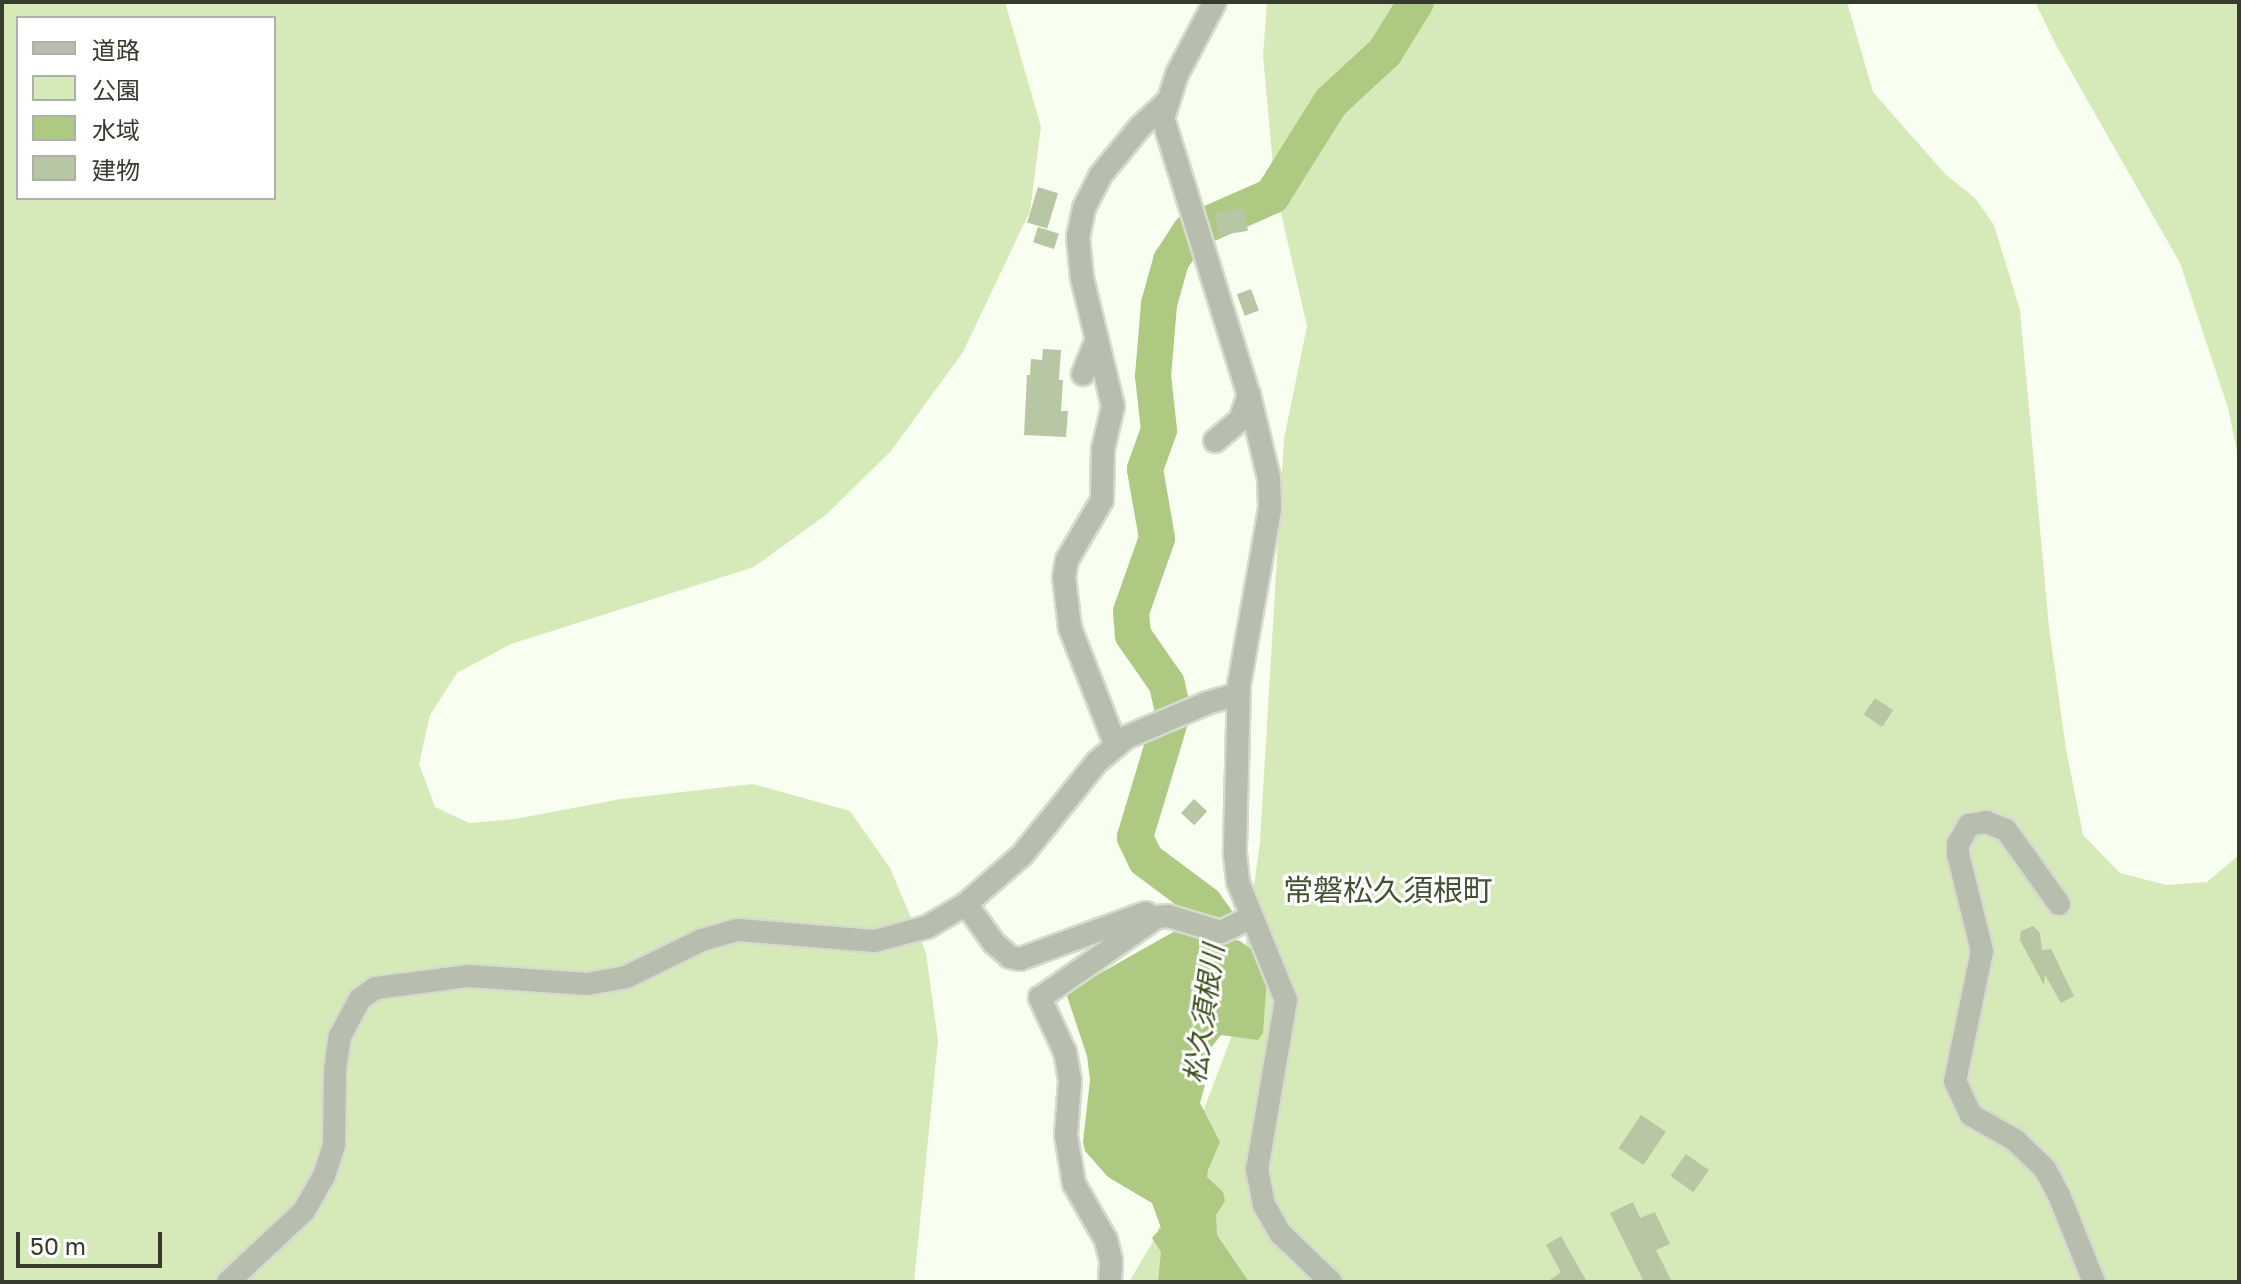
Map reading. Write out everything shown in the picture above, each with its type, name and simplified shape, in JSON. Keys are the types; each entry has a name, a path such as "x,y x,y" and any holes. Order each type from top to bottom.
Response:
{"street":[{"path":"1215,2 1177,74 1163,118 1249,395 1269,478 1270,509 1239,694 1237,875 1286,1000 1259,1142 1259,1185 1264,1205 1290,1246 1331,1282"},
{"path":"1116,746 1070,628 1064,577 1067,560 1102,500 1103,449 1113,397 1080,266 1080,221 1100,176 1140,127 1167,102"},
{"path":"1083,374 1097,340"},
{"path":"1215,441 1240,420 1249,395"},
{"path":"228,1282 304,1211 324,1176 334,1145 335,1070 340,1036 360,999 376,988 469,976 601,982 626,977 702,940 738,930 875,941 927,927 966,904 1022,855 1097,762 1116,746 1150,726 1239,694"},
{"path":"2059,904 2006,830 1986,822 1969,825 1958,844 1958,854 1982,951 1955,1081 1971,1115 2015,1140 2045,1169 2059,1195 2094,1282"},
{"path":"966,904 994,943 1015,958 1153,911 1221,932 1252,917"},
{"path":"1110,1282 1111,1260 1106,1240 1074,1184 1066,1135 1070,1080 1065,1052 1040,998 1162,915"}],"green space":[{"path":"2,2 1005,2 1041,127 1030,211 963,352 891,451 827,514 754,567 511,644 457,673 430,715 419,764 435,807 469,823 515,819 621,799 753,784 850,811 890,868 926,953 938,1040 914,1282 2,1282"},
{"path":"1267,2 1847,2 1873,92 1945,174 1975,198 1994,225 2020,310 2049,627 2066,749 2083,835 2120,873 2166,885 2207,882 2239,855 2239,1282 1129,1282 1155,1238 1234,1030 1260,842 1284,439 1307,326 1275,187 1263,56"},
{"path":"2035,2 2239,2 2239,461 2228,408 2180,263 2057,47"}],"water":[{"path":"1184,926 1240,941 1268,962 1263,1033 1258,1040 1221,1035 1206,1054 1208,1074 1200,1103 1220,1142 1207,1177 1223,1192 1225,1201 1216,1215 1217,1235 1249,1282 1158,1282 1161,1252 1152,1238 1161,1228 1152,1203 1108,1177 1085,1151 1083,1142 1090,1080 1087,1056 1067,996 1074,988"}],"building":[{"path":"1038,187 1058,193 1047,229 1027,222"},
{"path":"1244,208 1248,231 1218,236 1214,213"},
{"path":"1038,227 1059,234 1054,249 1033,242"},
{"path":"1251,289 1259,311 1245,316 1237,294"},
{"path":"1043,349 1061,350 1059,380 1063,380 1061,411 1068,411 1066,437 1024,435 1027,375 1030,375 1031,359 1042,360"},
{"path":"1875,698 1893,710 1882,727 1864,715"},
{"path":"1194,799 1207,811 1194,825 1181,813"},
{"path":"2033,926 2040,933 2042,950 2051,949 2074,996 2061,1003 2045,975 2044,985 2020,940 2021,931"},
{"path":"1641,1115 1666,1132 1644,1165 1619,1148"},
{"path":"1686,1154 1709,1170 1693,1192 1671,1176"},
{"path":"1633,1202 1640,1218 1655,1212 1670,1244 1656,1250 1672,1282 1644,1282 1610,1213"},
{"path":"1561,1236 1587,1282 1547,1282 1561,1272 1546,1245"}],"waterway":[{"name":"松久須根川","path":"1217,965 1215,918 1205,904 1146,860 1135,837 1173,711 1167,684 1133,635 1131,612 1157,538 1145,469 1159,430 1153,376 1159,304 1171,261 1190,232 1272,196 1331,102 1385,52 1416,2"}],"district":[{"name":"常磐松久須根町","path":"1388,890"}]}
